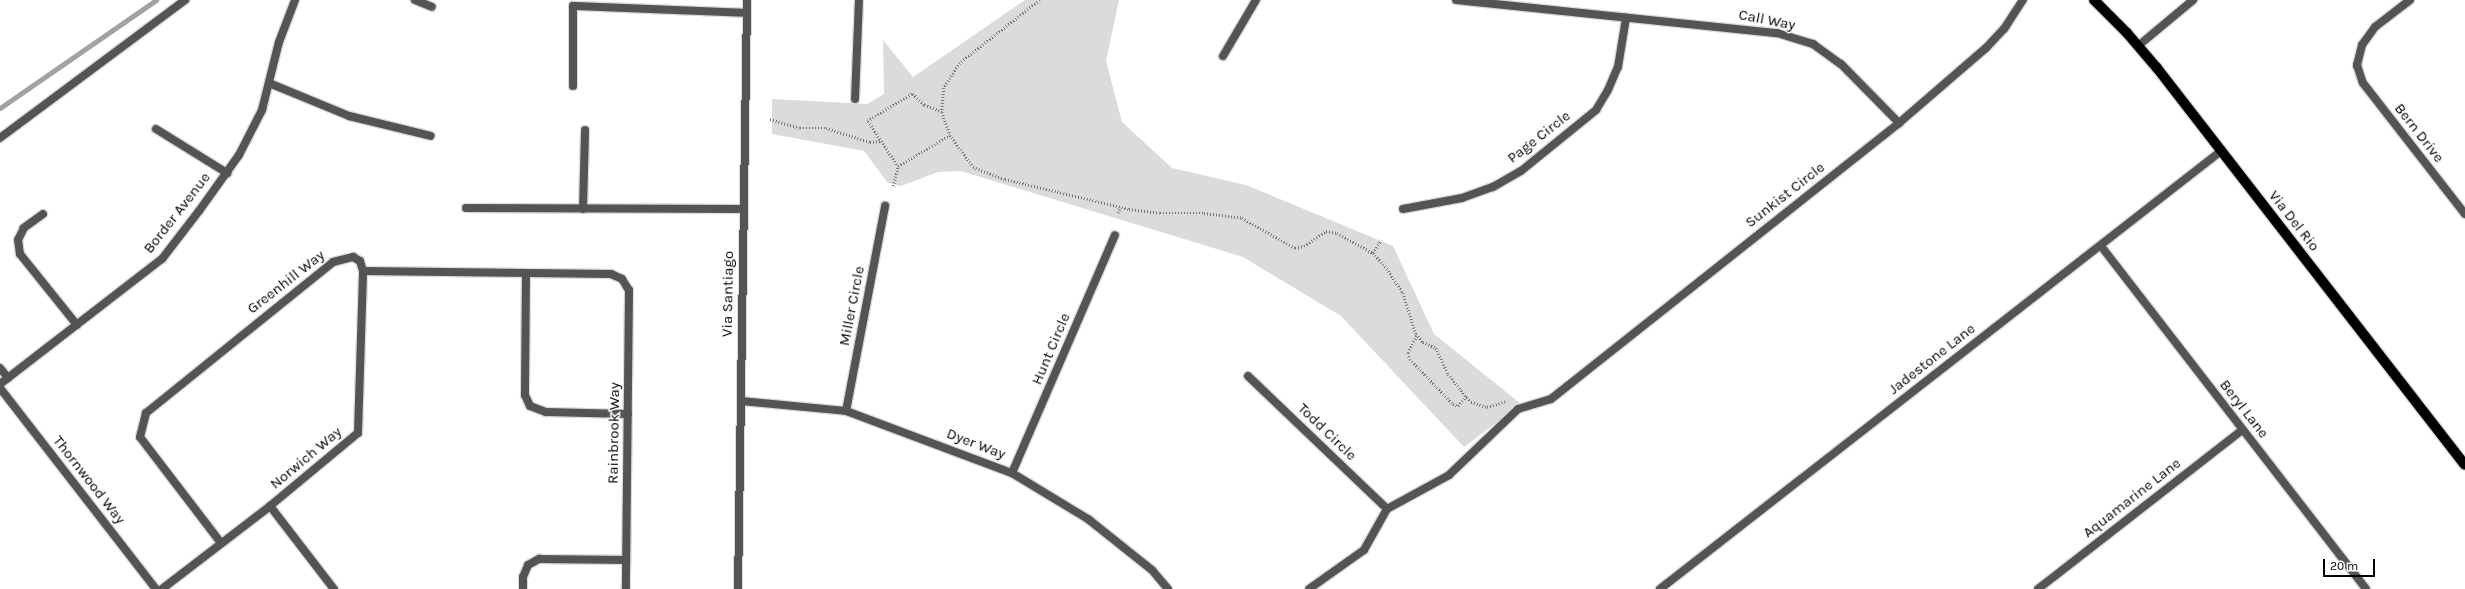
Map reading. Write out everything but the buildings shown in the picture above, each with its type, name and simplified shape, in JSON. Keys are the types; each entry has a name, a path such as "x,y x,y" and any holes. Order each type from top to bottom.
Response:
{"main road":[{"name":"Via Del Rio","path":"2094,0 2138,46 2465,465"}],"street":[{"path":"0,138 185,0"},
{"name":"Border Avenue","path":"0,384 162,259 227,173 262,110 279,42 295,0"},
{"path":"415,0 432,7"},
{"name":"Via Santiago","path":"738,589 747,0"},
{"path":"855,100 859,0"},
{"path":"1223,56 1256,0"},
{"name":"Call Way","path":"1456,0 1626,18 1738,27 1777,33 1813,44 1841,64 1898,123"},
{"name":"Sunkist Circle","path":"1387,509 1449,475 1518,409 1551,399 1898,123 1986,48 2004,29 2024,0"},
{"path":"2138,46 2193,0"},
{"name":"Bern Drive","path":"2410,0 2375,27 2362,45 2357,65 2363,83 2465,214"},
{"path":"572,86 573,3 617,4 746,13"},
{"name":"Page Circle","path":"1403,209 1462,198 1493,187 1520,171 1596,110 1608,90 1618,67 1626,18"},
{"path":"269,83 349,116 431,136"},
{"path":"156,129 227,173"},
{"path":"583,209 585,130"},
{"name":"Jadestone Lane","path":"1660,589 2221,151"},
{"name":"Miller Circle","path":"846,410 885,206"},
{"path":"466,208 744,209"},
{"path":"43,214 24,228 18,240 20,254 77,325"},
{"name":"Hunt Circle","path":"1012,473 1115,235"},
{"name":"Beryl Lane","path":"2101,246 2366,589"},
{"name":"Greenhill Way","path":"221,543 140,437 146,412 333,262 353,257 360,261 363,271"},
{"path":"363,271 526,274 525,395 530,406 546,412 628,414"},
{"name":"Norwich Way","path":"162,589 270,506 358,433 363,271"},
{"name":"Rainbrook Way","path":"526,274 611,274 622,279 629,290 626,589"},
{"path":"0,368 8,378"},
{"name":"Todd Circle","path":"1248,376 1387,509"},
{"name":"Thornwood Way","path":"0,388 156,589"},
{"name":"Dyer Way","path":"741,401 846,410 1012,473 1088,519 1152,570 1168,589"},
{"name":"Aquamarine Lane","path":"2038,589 2242,430"},
{"path":"270,506 334,589"},
{"path":"1309,589 1364,550 1387,509"},
{"path":"523,589 523,577 528,565 539,559 626,560"}],"path":[{"path":"1040,0 955,69 943,93 942,112 950,135 973,168 1005,179 1120,207 1160,213 1194,212 1242,218 1265,229 1290,246 1304,246 1320,234 1331,231 1373,253 1388,270 1403,293 1417,336 1436,348 1448,374 1466,396 1478,406 1487,407 1513,400"},
{"path":"898,166 868,121 912,94 924,105 942,112"},
{"path":"770,119 800,128 826,128 870,142 880,141"},
{"path":"893,186 898,166 950,135"},
{"path":"1118,213 1120,207"},
{"path":"1373,253 1381,240"},
{"path":"1417,336 1408,353 1410,359 1453,404 1458,406 1466,396"}],"shaded area":[{"path":"1025,0 1119,0 1106,61 1122,122 1172,168 1246,185 1393,246 1434,334 1521,404 1464,447 1341,316 1243,257 961,171 938,172 901,186 888,183 864,151 772,134 772,99 867,104 884,94 883,40 913,77"}],"waterway":[{"path":"0,108 156,0"}]}
